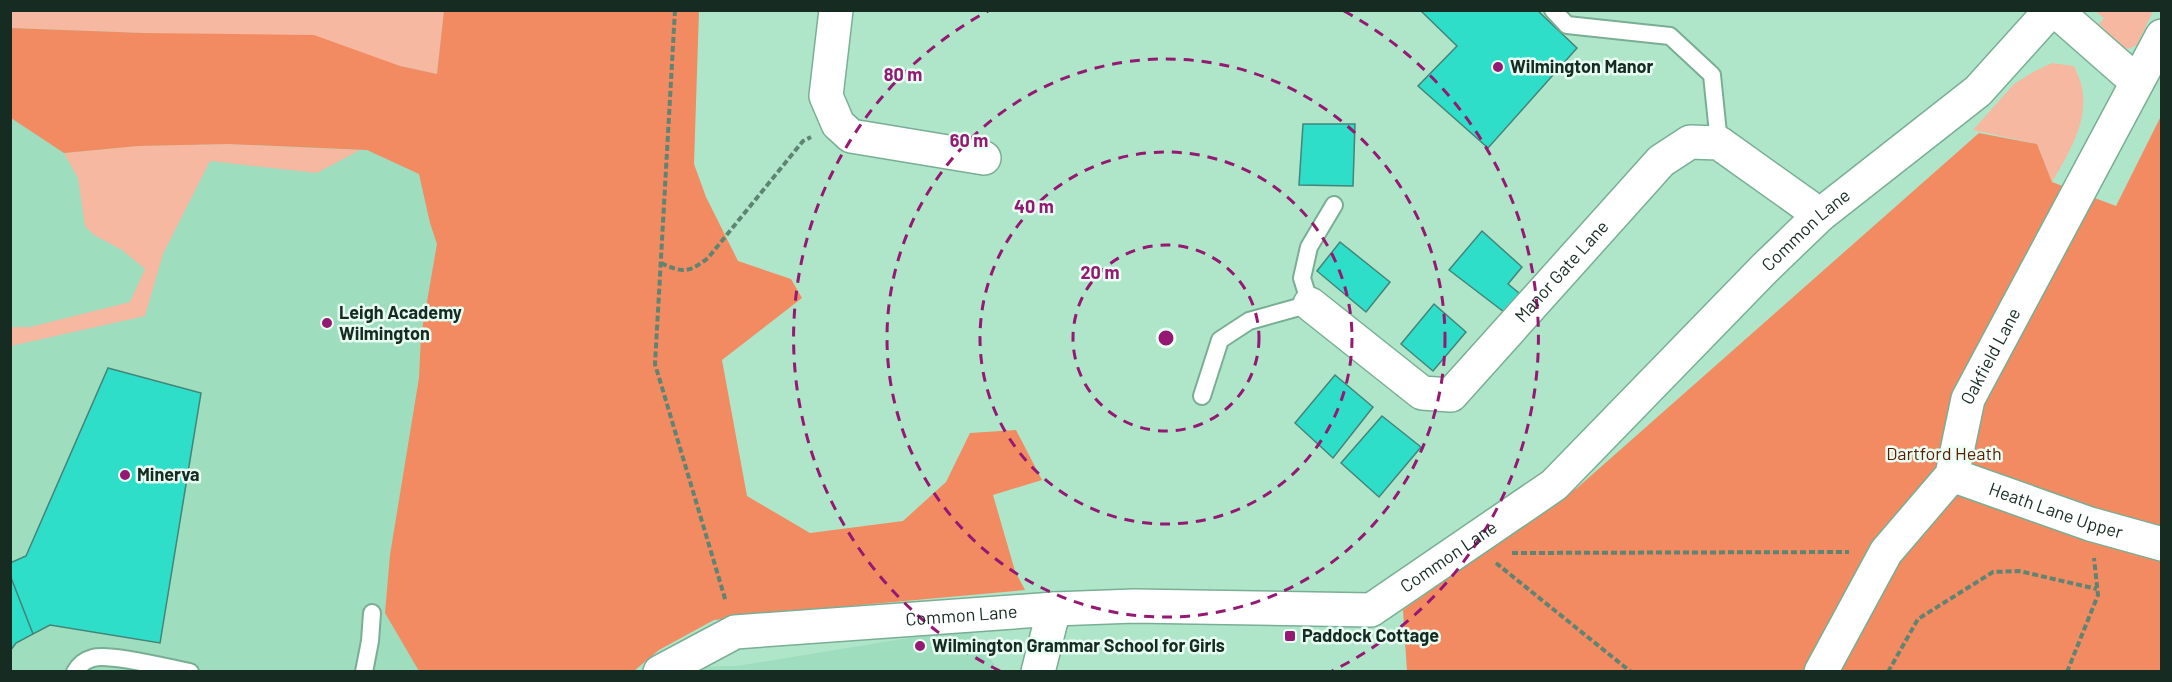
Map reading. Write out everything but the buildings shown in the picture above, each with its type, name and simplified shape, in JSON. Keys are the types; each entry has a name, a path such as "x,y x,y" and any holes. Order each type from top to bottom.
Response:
{"street":[{"path":"836,10 826,96 838,124 851,136 984,158"},
{"name":"Common Lane","path":"660,672 735,632 1054,609 1134,606 1371,610 1554,485 1757,276 1820,215 1978,91 2051,10"},
{"path":"2060,10 2062,17 2137,82"},
{"name":"Oakfield Lane","path":"1821,672 1886,552 1952,475 1968,399 2162,36"},
{"name":"Manor Gate Lane","path":"1310,304 1422,393 1451,395 1661,161 1690,142 1719,143"},
{"path":"1719,143 1820,215"},
{"name":"Heath Lane Upper","path":"1952,475 2090,524 2162,544"},
{"path":"1038,672 1054,609"}],"lane":[{"path":"1553,10 1568,25 1670,36 1712,75 1719,143"},
{"path":"1202,396 1220,340 1249,321 1310,304 1302,278 1309,248 1334,205"},
{"path":"364,672 372,613"},
{"path":"75,672 79,665 93,658 110,657 167,670 190,672"}],"path":[{"path":"675,10 655,364 735,632"},
{"path":"661,263 678,272 694,268 708,258 803,141 838,124"},
{"path":"2067,672 2098,595 2090,524"},
{"path":"1508,553 1886,552"},
{"path":"1493,561 1631,672"},
{"path":"1888,672 1918,619 1993,572 2019,571 2097,589"}],"shaded area":[{"name":"Leigh Academy Wilmington","path":"10,11 659,11 648,652 621,671 11,671"},
{"path":"10,11 444,11 437,74 400,66 143,33 11,28"},
{"path":"2095,11 2153,11 2137,45 2128,49 2099,24 2104,18"},
{"path":"2052,63 2074,66 2081,83 2083,113 2076,137 2052,182 2037,144 1973,130 2014,84"},
{"path":"228,144 360,150 317,173 210,161 163,254 145,316 11,346 11,327 30,327 130,302 145,269 122,250 94,235 85,226 78,178 64,153 138,146"},
{"name":"Wilmington Grammar School for Girls","path":"969,628 994,664 991,672 688,672 695,667 737,666"}],"green space":[{"path":"444,11 699,11 694,164 706,197 738,261 791,279 802,298 722,360 747,496 810,533 903,521 946,482 970,433 1016,430 1042,480 993,495 1015,571 1025,590 714,620 659,650 634,671 419,671 385,613 390,555 419,378 421,336 437,244 419,174 367,150 228,144 138,146 64,153 11,118 10,28 143,33 314,35 400,66 437,74"},
{"name":"Dartford Heath","path":"2161,116 2161,671 1407,671 1403,610 1577,488 1979,133 2037,144 2052,182 2116,206"}],"place":[{"name":"Wilmington Manor","path":"1498,67"},
{"name":"Leigh Academy Wilmington","path":"327,323"},
{"name":"Minerva","path":"125,475"},
{"name":"Paddock Cottage","path":"1290,636"},
{"name":"Wilmington Grammar School for Girls","path":"920,646"}]}
